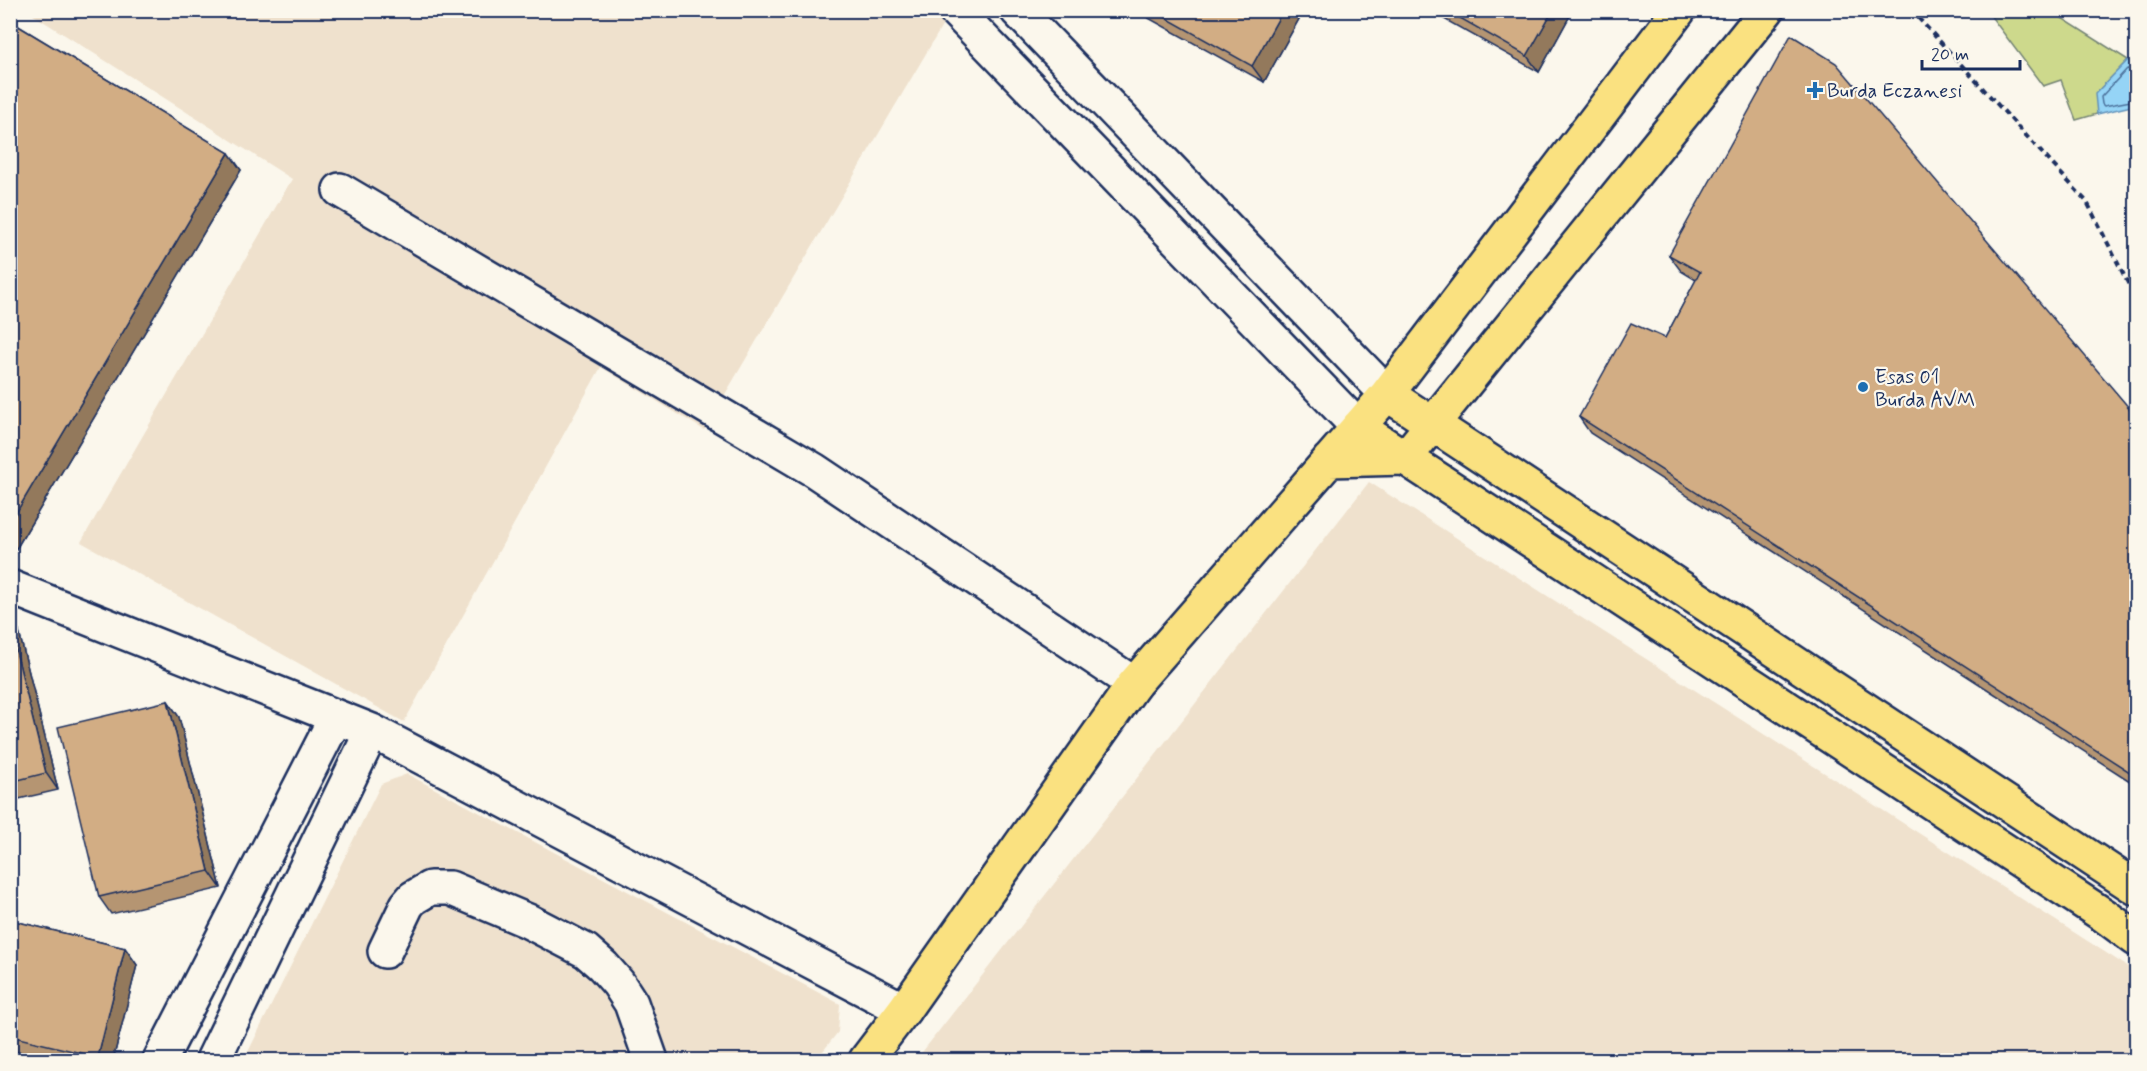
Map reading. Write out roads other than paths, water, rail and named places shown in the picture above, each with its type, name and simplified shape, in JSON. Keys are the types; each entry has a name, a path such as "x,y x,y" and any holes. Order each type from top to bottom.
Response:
{"main road":[{"path":"866,1060 904,1010 1134,684 1386,394 1679,10"},
{"path":"1329,459 1405,458 1767,10"},
{"path":"1386,394 2136,888"},
{"path":"1358,427 2105,916 2136,939"}],"street":[{"path":"955,10 1358,427"},
{"path":"1017,10 1386,394"},
{"path":"340,190 814,471 1134,684"},
{"path":"10,587 372,731 904,1010"},
{"path":"160,1060 336,717"},
{"path":"213,1060 372,731"},
{"path":"385,951 407,905 413,898 430,888 450,888 528,921 586,951 611,975 631,1004 651,1060"}],"water":[{"path":"2128,60 2136,65 2136,105 2097,114 2095,94"}],"place":[{"name":"Burda Eczanesi","path":"1815,90"},
{"name":"Esas 01 Burda AVM","path":"1863,387"}]}
